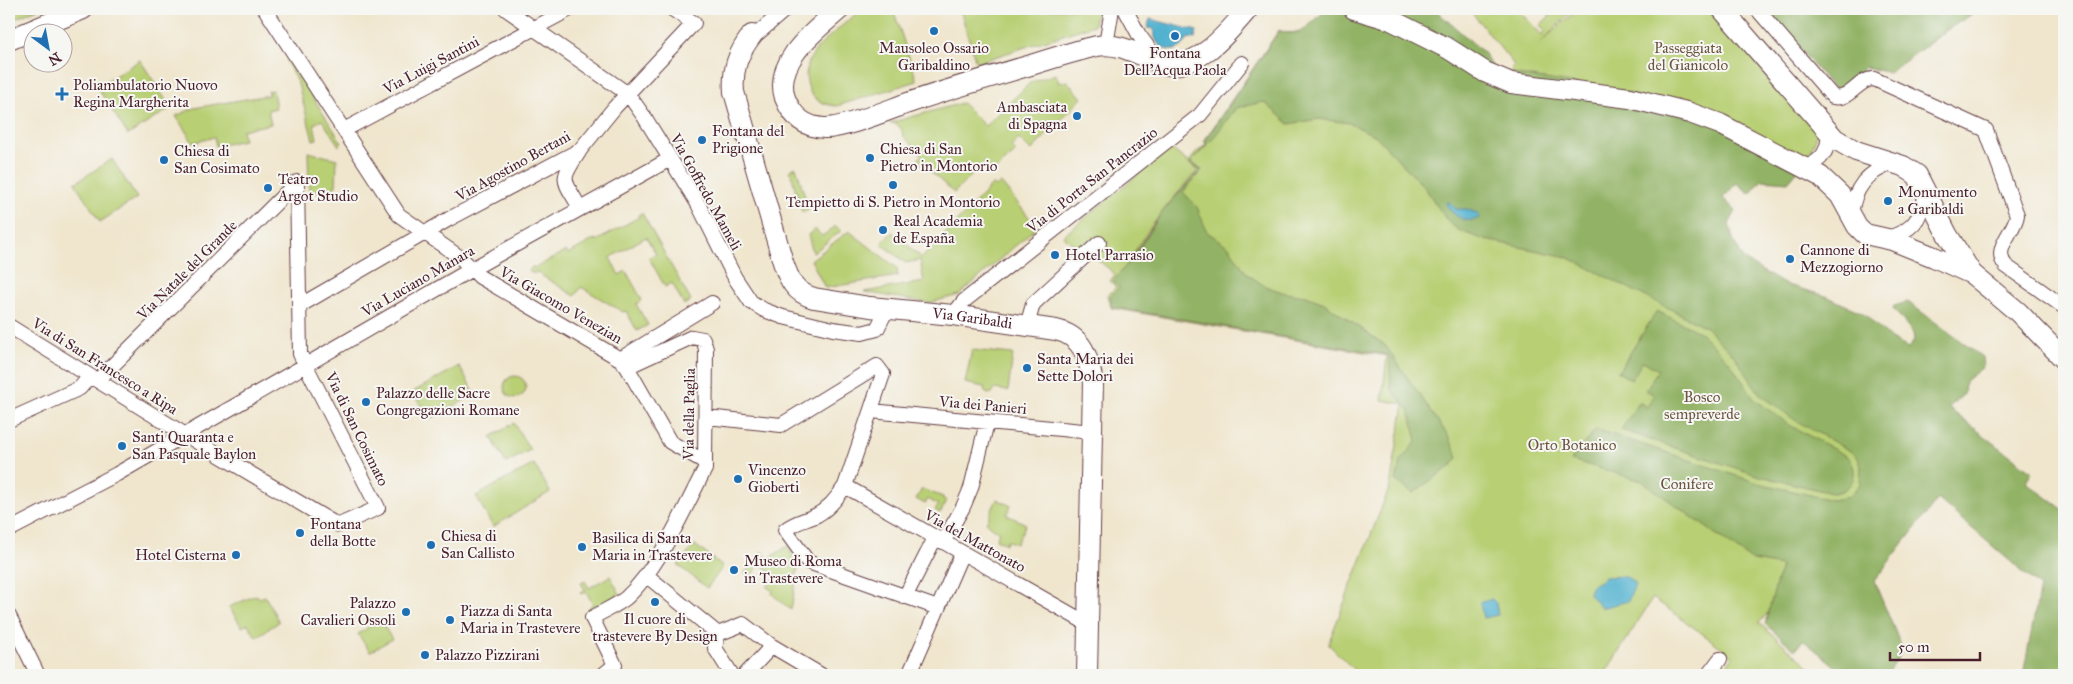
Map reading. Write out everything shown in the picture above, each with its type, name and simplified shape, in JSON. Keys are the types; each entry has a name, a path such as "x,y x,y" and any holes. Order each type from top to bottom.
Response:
{"street":[{"path":"9,40 82,9"},
{"name":"Via Giacomo Venezian","path":"265,9 399,215 461,258 480,277 623,363 670,442 705,462"},
{"name":"Via Goffredo Mameli","path":"506,9 628,94 645,118 707,221 741,290 756,306 804,322 862,333 877,329 887,309"},
{"name":"Via Luigi Santini","path":"344,130 570,9"},
{"name":"Via Agostino Bertani","path":"298,306 457,215 580,150 628,94 694,23 672,9"},
{"name":"Via Garibaldi","path":"773,9 760,21 737,58 734,71 734,92 783,262 791,282 797,289 810,297 887,309 953,315 1069,334 1080,344 1090,366 1093,383 1087,675"},
{"name":"Via Garibaldi","path":"752,35 757,34 786,9"},
{"path":"840,9 797,52 788,64 783,77 783,90 790,110 809,126 826,128 839,126 952,88 1106,44 1124,48 1160,64 1178,64 1196,57 1217,42 1248,9"},
{"path":"1106,44 1112,9"},
{"path":"1125,9 1136,30 1160,64"},
{"path":"1354,9 1391,20 1449,49 1485,72 1511,83 1622,97 1678,109 1715,122 1806,167 1834,188 1844,201 1857,226 1865,234 1885,239 1934,257 1972,274 2013,307 2064,359"},
{"path":"1722,9 1829,133 1852,148 1893,162 1915,172 1947,234 1972,274"},
{"path":"1757,9 1833,97 1842,98 1865,81 1874,79 1986,130 2017,215 2001,249 2002,261 2006,266 2064,308"},
{"name":"Via di Porta San Pancrazio","path":"953,315 964,300 1200,115 1242,63"},
{"path":"1806,167 1817,162 1825,154 1829,133"},
{"path":"580,150 565,176 565,181 580,208"},
{"name":"Via Luciano Manara","path":"9,530 117,474 472,269 670,159"},
{"path":"1851,215 1854,196 1859,186 1874,171 1893,162"},
{"name":"Via di San Cosimato","path":"297,182 300,354 307,364 378,508 339,525"},
{"name":"Via Natale del Grande","path":"9,420 80,388 94,378 297,182"},
{"path":"1885,239 1901,233 1914,224 1922,210 1926,193"},
{"path":"1027,326 1033,304 1098,244"},
{"path":"623,363 712,303"},
{"name":"Via di San Francesco a Ripa","path":"9,326 184,434 339,525"},
{"name":"Via della Paglia","path":"602,675 615,665 592,618 625,599 646,574 673,531 705,469 707,417 706,349 703,340 692,337 623,363"},
{"path":"707,417 781,425 878,366 883,374 845,486 819,514 793,524 785,530 808,562 938,608"},
{"name":"Via dei Panieri","path":"871,411 1093,432"},
{"path":"905,597 939,540 963,507 971,488 987,422"},
{"name":"Via del Mattonato","path":"845,486 1088,624"},
{"path":"909,675 962,552"},
{"path":"646,574 718,634"},
{"path":"9,616 38,675"},
{"path":"718,634 743,624 772,646 821,675"},
{"path":"718,634 716,648 732,675"},
{"path":"745,675 772,646"},
{"path":"1708,675 1720,660"}],"green space":[{"path":"9,9 38,9 9,21"},
{"path":"862,9 893,9 917,81 837,106 823,103 812,95 807,83 806,69 808,63 824,41"},
{"path":"960,9 1097,9 1094,25 976,63"},
{"name":"Conifere","path":"1327,9 1376,18 1402,9 1434,9 1482,51 1495,70 1623,91 1807,160 1788,182 1762,180 1750,194 1737,183 1723,198 1736,211 1729,224 1733,240 1744,260 1784,284 1826,296 1863,313 1891,339 1908,348 1914,341 1913,333 1893,308 1908,302 1982,357 1983,367 1965,381 1964,394 1948,408 2032,472 2026,482 2064,510 2064,675 2023,675 2040,587 1938,499 1874,581 1903,650 1887,675 1846,675 1803,640 1795,650 1765,624 1781,566 1753,561 1642,481 1571,460 1596,429 1758,483 1832,500 1849,497 1860,484 1861,466 1858,458 1852,452 1795,420 1760,394 1735,357 1706,327 1567,257 1482,239 1460,231 1448,222 1425,188 1376,136 1349,123 1319,119 1289,124 1264,102 1236,108 1211,141 1191,162 1202,170 1183,192 1197,207 1207,232 1229,247 1247,274 1265,286 1285,293 1306,296 1324,303 1385,345 1449,437 1458,458 1451,466 1413,493 1396,481 1400,461 1417,441 1409,410 1391,389 1389,355 1112,307 1110,296 1119,287 1113,281 1134,256 1163,211 1200,170 1190,163 1207,144 1205,141 1279,31 1294,33 1300,31 1311,24"},
{"name":"Passeggiata del Gianicolo","path":"1469,9 1517,9 1542,35 1545,31 1540,25 1557,9 1574,9 1540,43 1578,9 1711,9 1818,133 1807,160 1512,74 1512,67 1514,65"},
{"path":"1765,9 1980,9 1950,28 1889,73 1865,67 1848,85 1843,88 1834,89"},
{"name":"Orto Botanico","path":"1310,24 1437,130 1946,409 1759,623 1819,675 1720,675 1733,656 1653,598 1604,675 1359,675 1328,644 1390,486 1404,404 1382,400 1387,356 1111,308 1108,295 1116,287 1110,281 1115,274 1086,250 1080,250 1063,236 1170,148 1188,162 1206,144 1204,141 1279,30 1295,32","holes":["1198,170 1199,171 1163,211 1179,191","1163,211 1131,258 1145,235"]},
{"path":"288,58 342,143 339,146 322,120 314,124 317,139 313,140 298,84 286,60"},
{"path":"140,60 171,108 128,135 97,87"},
{"path":"1056,74 1059,83 1067,81 1082,98 1031,151 1019,139 1011,147 1016,152 994,172 984,163 954,193 918,160 922,155 903,136 902,130 897,124 889,123 962,103 985,126 1031,82"},
{"path":"273,90 276,108 268,110 271,124 242,130 244,140 216,146 214,137 193,143 176,116 194,108 269,95 268,91"},
{"path":"308,152 337,159 336,186 321,194 309,190"},
{"path":"112,159 137,198 100,222 75,183"},
{"path":"796,167 809,210 802,212 790,170"},
{"path":"1001,183 1037,227 959,295 929,303 864,292 924,282 920,260 906,263 881,244 892,232 922,258 993,184 996,187"},
{"path":"642,213 691,301 684,305 672,283 665,287 649,258 656,254 646,237 610,258 619,275 626,271 642,300 636,304 648,325 637,331 626,311 623,312 581,287 575,296 536,272 534,274 529,271 533,266 535,268 566,251 568,254 595,239 596,241 639,217 638,215"},
{"path":"836,226 841,231 813,253 808,235 815,229 822,236"},
{"path":"849,231 897,268 898,276 825,288 811,260"},
{"name":"Bosco sempreverde","path":"1657,311 1701,333 1729,361 1754,399 1791,426 1848,457 1854,469 1854,475 1849,485 1839,492 1832,493 1760,476 1621,430 1639,402 1647,407 1654,395 1646,390 1658,370 1643,361 1631,380 1618,372"},
{"path":"972,350 1013,354 1008,391 995,389 992,393 988,394 985,392 984,387 965,383"},
{"path":"459,366 475,394 429,420 413,392"},
{"path":"515,376 523,379 526,387 523,395 515,398 507,395 504,387 507,379"},
{"path":"514,423 530,450 506,463 491,437"},
{"path":"534,464 550,492 493,527 476,496"},
{"path":"922,489 943,497 947,501 940,513 935,510 938,505 928,499 925,504 916,499"},
{"path":"997,499 1011,506 1007,515 1026,524 1016,544 1007,540 1006,544 996,539 999,532 986,523"},
{"path":"695,545 723,567 707,588 678,565"},
{"path":"788,546 798,568 791,610 772,594 773,591 767,587 776,576 760,564 750,577 745,573 762,551 768,559"},
{"path":"610,576 620,594 589,612 587,609 593,604 586,592 580,593 585,590 581,583 585,581 589,588"},
{"path":"256,595 260,598 265,596 279,622 256,637 248,624 242,627 229,607"},
{"path":"380,620 392,639 370,652 358,634"}],"water":[{"name":"Fontana Dell'Acqua Paola","path":"1150,19 1197,31 1195,39 1188,38 1179,48 1167,50 1158,43 1154,29 1147,28"},
{"path":"1448,201 1456,209 1467,209 1478,214 1479,218 1469,220 1460,218 1448,207 1446,203"},
{"path":"1622,576 1632,581 1635,585 1628,601 1601,608 1589,594 1593,585 1604,577"},
{"path":"1492,599 1496,603 1498,615 1483,618 1480,603"}],"place":[{"name":"Mausoleo Ossario Garibaldino","path":"934,31"},
{"name":"Fontana Dell'Acqua Paola","path":"1175,36"},
{"name":"Poliambulatorio Nuovo Regina Margherita","path":"62,94"},
{"name":"Ambasciata di Spagna","path":"1077,116"},
{"name":"Fontana del Prigione","path":"702,140"},
{"name":"Chiesa di San Pietro in Montorio","path":"870,158"},
{"name":"Chiesa di San Cosimato","path":"164,160"},
{"name":"Tempietto di S. Pietro in Montorio","path":"893,185"},
{"name":"Teatro Argot Studio","path":"268,188"},
{"name":"Monumento a Garibaldi","path":"1888,201"},
{"name":"Real Academia de España","path":"883,230"},
{"name":"Hotel Parrasio","path":"1055,255"},
{"name":"Cannone di Mezzogiorno","path":"1790,259"},
{"name":"Santa Maria dei Sette Dolori","path":"1027,368"},
{"name":"Palazzo delle Sacre Congregazioni Romane","path":"366,402"},
{"name":"Santi Quaranta e San Pasquale Baylon","path":"122,446"},
{"name":"Vincenzo Gioberti","path":"738,479"},
{"name":"Fontana della Botte","path":"300,533"},
{"name":"Chiesa di San Callisto","path":"431,545"},
{"name":"Basilica di Santa Maria in Trastevere","path":"582,547"},
{"name":"Hotel Cisterna","path":"236,555"},
{"name":"Museo di Roma in Trastevere","path":"734,570"},
{"name":"Il cuore di trastevere By Design","path":"655,602"},
{"name":"Palazzo Cavalieri Ossoli","path":"406,612"},
{"name":"Piazza di Santa Maria in Trastevere","path":"450,620"},
{"name":"Palazzo Pizzirani","path":"425,655"}]}
